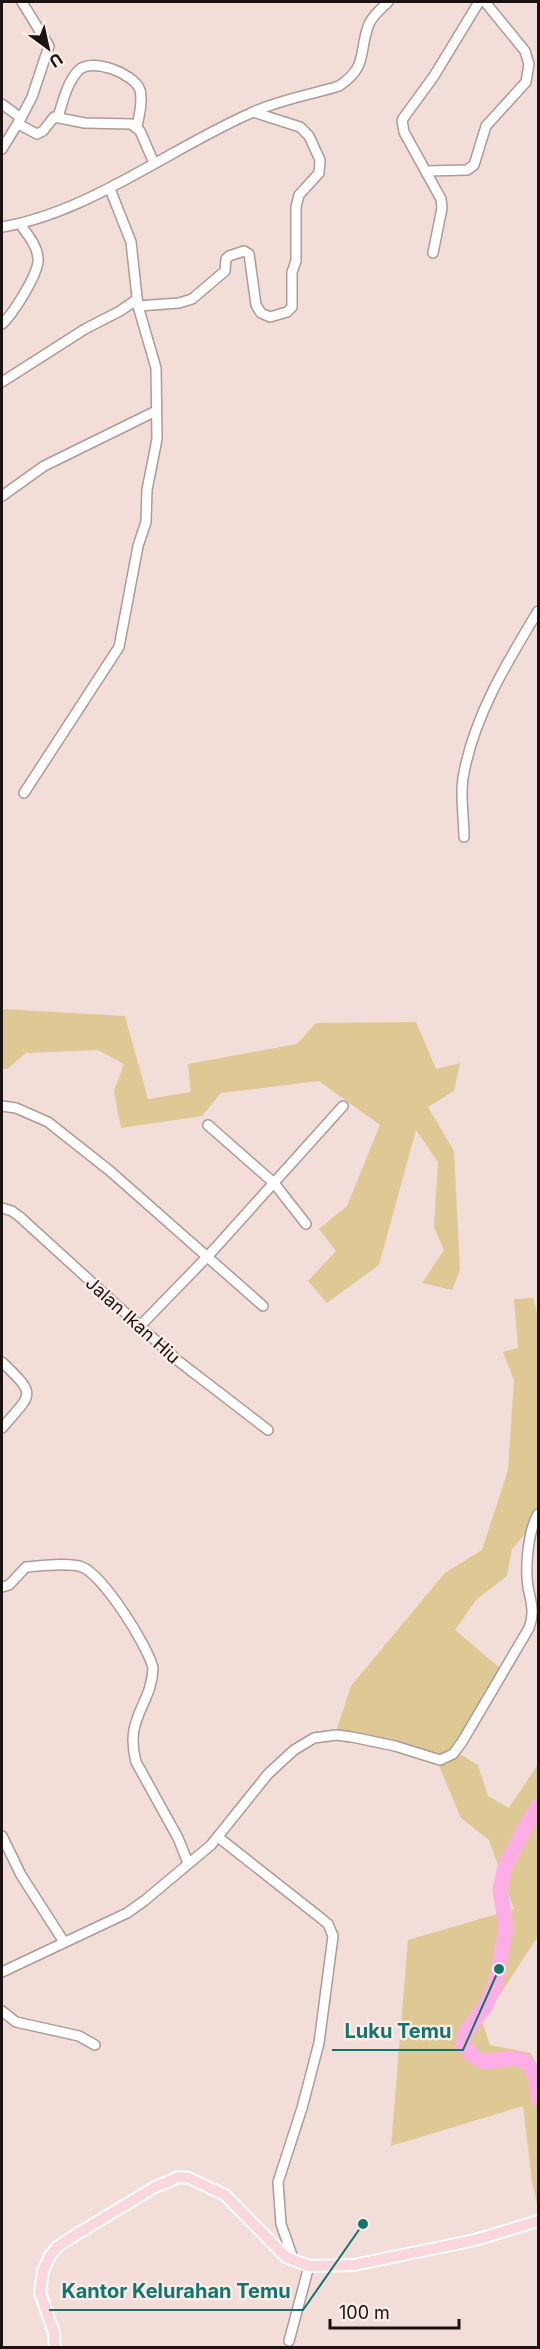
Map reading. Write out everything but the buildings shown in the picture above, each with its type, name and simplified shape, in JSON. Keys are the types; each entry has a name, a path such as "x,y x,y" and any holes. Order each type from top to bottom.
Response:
{"main road":[{"path":"55,2348 54,2333 40,2292 43,2271 50,2256 57,2247 76,2234 155,2187 178,2177 189,2178 225,2195 278,2250 294,2261 309,2266 354,2265 475,2240 538,2221"}],"street":[{"path":"2,149 32,97 49,46 22,2"},
{"path":"2,227 20,224 110,189 253,111 339,86 359,67 369,24 388,2"},
{"path":"433,253 442,208 437,190 404,132 402,120 434,76 479,2"},
{"path":"426,171 467,170 474,165 486,126 526,82 529,64 525,51 484,2"},
{"path":"58,117 64,96 78,71 83,67 97,65 130,76 138,86 141,92 137,128"},
{"path":"2,104 19,121 37,134 43,131 51,118 58,117 86,123 131,124 143,136 154,163"},
{"path":"2,382 85,329 137,303 179,303 192,298 225,271 226,259 229,256 244,251 249,254 256,305 261,313 270,317 287,312 291,307 292,272 296,261 296,207 299,195 319,173 321,160 309,136 300,127 253,111"},
{"path":"24,793 119,647 138,546 146,522 147,490 157,439 156,368 137,303 131,242 110,189"},
{"path":"2,324 18,305 38,262 36,250 20,224"},
{"path":"2,496 44,466 156,411"},
{"path":"464,837 463,779 473,740 490,697 538,611"},
{"path":"2,1106 16,1108 48,1122 110,1171 263,1306"},
{"path":"139,1327 208,1256 343,1106"},
{"path":"208,1125 274,1183 306,1224"},
{"name":"Jalan Ikan Hiu","path":"2,1208 20,1217 139,1327 207,1385 268,1430"},
{"path":"2,1362 24,1383 27,1394 26,1400 2,1428"},
{"path":"2,1972 127,1913 144,1901 218,1837 268,1774 294,1750 314,1738 352,1737 395,1746 440,1760 453,1754 529,1628 533,1615 527,1579 528,1545 530,1531 538,1514"},
{"path":"2,1587 9,1585 26,1567 82,1566 98,1579 137,1632 153,1668 135,1722 133,1751 136,1762 178,1838 188,1863"},
{"path":"2,1836 21,1875 63,1942"},
{"path":"218,1837 322,1919 333,1936 318,2043 302,2109 278,2182 281,2224 294,2261"},
{"path":"2,2011 16,2022 79,2036 95,2045"},
{"path":"289,2340 309,2266"}],"shaded area":[{"path":"2,1009 125,1016 148,1099 191,1092 188,1064 297,1044 316,1023 416,1022 436,1069 460,1063 454,1091 428,1107 454,1151 460,1270 452,1290 422,1283 444,1250 434,1227 438,1162 416,1130 379,1265 327,1303 308,1281 336,1251 319,1229 347,1206 380,1125 319,1081 221,1093 202,1116 121,1128 114,1091 124,1064 98,1050 26,1053 7,1069 2,1069"},
{"path":"533,1298 538,1316 538,1509 528,1530 512,1549 507,1576 476,1600 455,1630 500,1668 470,1725 453,1750 478,1765 488,1796 509,1808 538,1764 538,1936 482,2022 490,2045 531,2053 538,2067 538,2208 532,2182 523,2106 391,2146 408,1940 514,1909 489,1840 461,1818 435,1756 335,1735 351,1686 445,1573 482,1550 508,1470 514,1380 503,1352 518,1348 514,1299"}],"waterway":[{"path":"538,1806 505,1867 500,1889 506,1928 496,1983 486,2005 465,2034 463,2045 481,2061 490,2062 514,2058 522,2060 532,2069 535,2076 538,2099"}],"place":[{"name":"Luku Temu","path":"499,1969"},
{"name":"Kantor Kelurahan Temu","path":"363,2224"}]}
